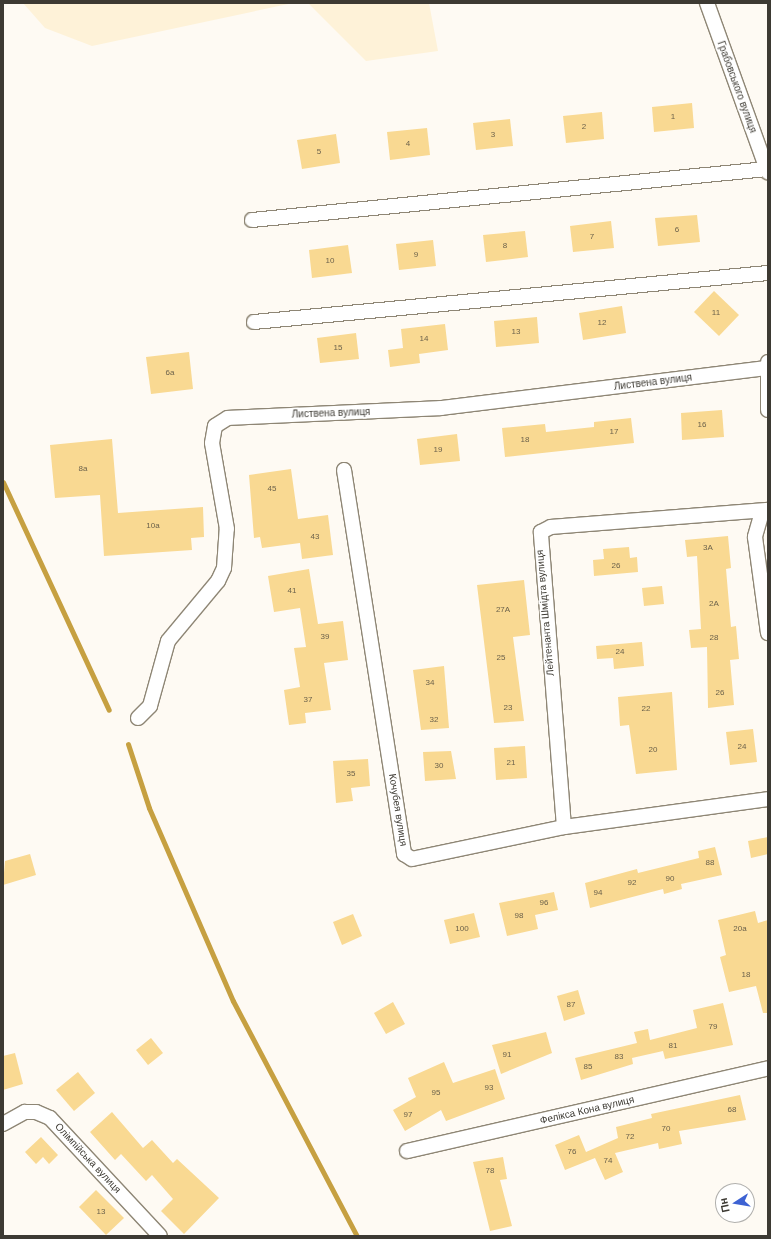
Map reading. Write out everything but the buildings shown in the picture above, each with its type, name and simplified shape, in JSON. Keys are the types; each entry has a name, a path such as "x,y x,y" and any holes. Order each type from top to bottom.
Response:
{"street":[{"name":"Грабовського вулиця","path":"707,3 768,170"},
{"path":"252,220 768,170"},
{"path":"254,322 768,273"},
{"path":"767,365 768,410"},
{"name":"Листвена вулиця","path":"138,718 150,706 168,641 218,581 224,568 227,529 212,443 215,426 228,418 441,408 767,365"},
{"name":"Кочубея вулиця","path":"344,470 404,854 412,859 564,827 768,799"},
{"path":"765,511 755,537 768,634"},
{"name":"Лейтенанта Шмідта вулиця","path":"564,827 541,532 550,527 765,511"},
{"name":"Фелікса Кона вулиця","path":"407,1151 768,1068"},
{"name":"Олімпійська вулиця","path":"3,1124 25,1112 36,1112 50,1118 160,1236"}],"shaded area":[{"path":"23,3 293,3 92,46 45,28"},
{"path":"308,3 429,3 438,51 366,61"}],"waterway":[{"path":"3,482 109,710"},
{"path":"128,744 149,808 233,1001 357,1236"}]}
